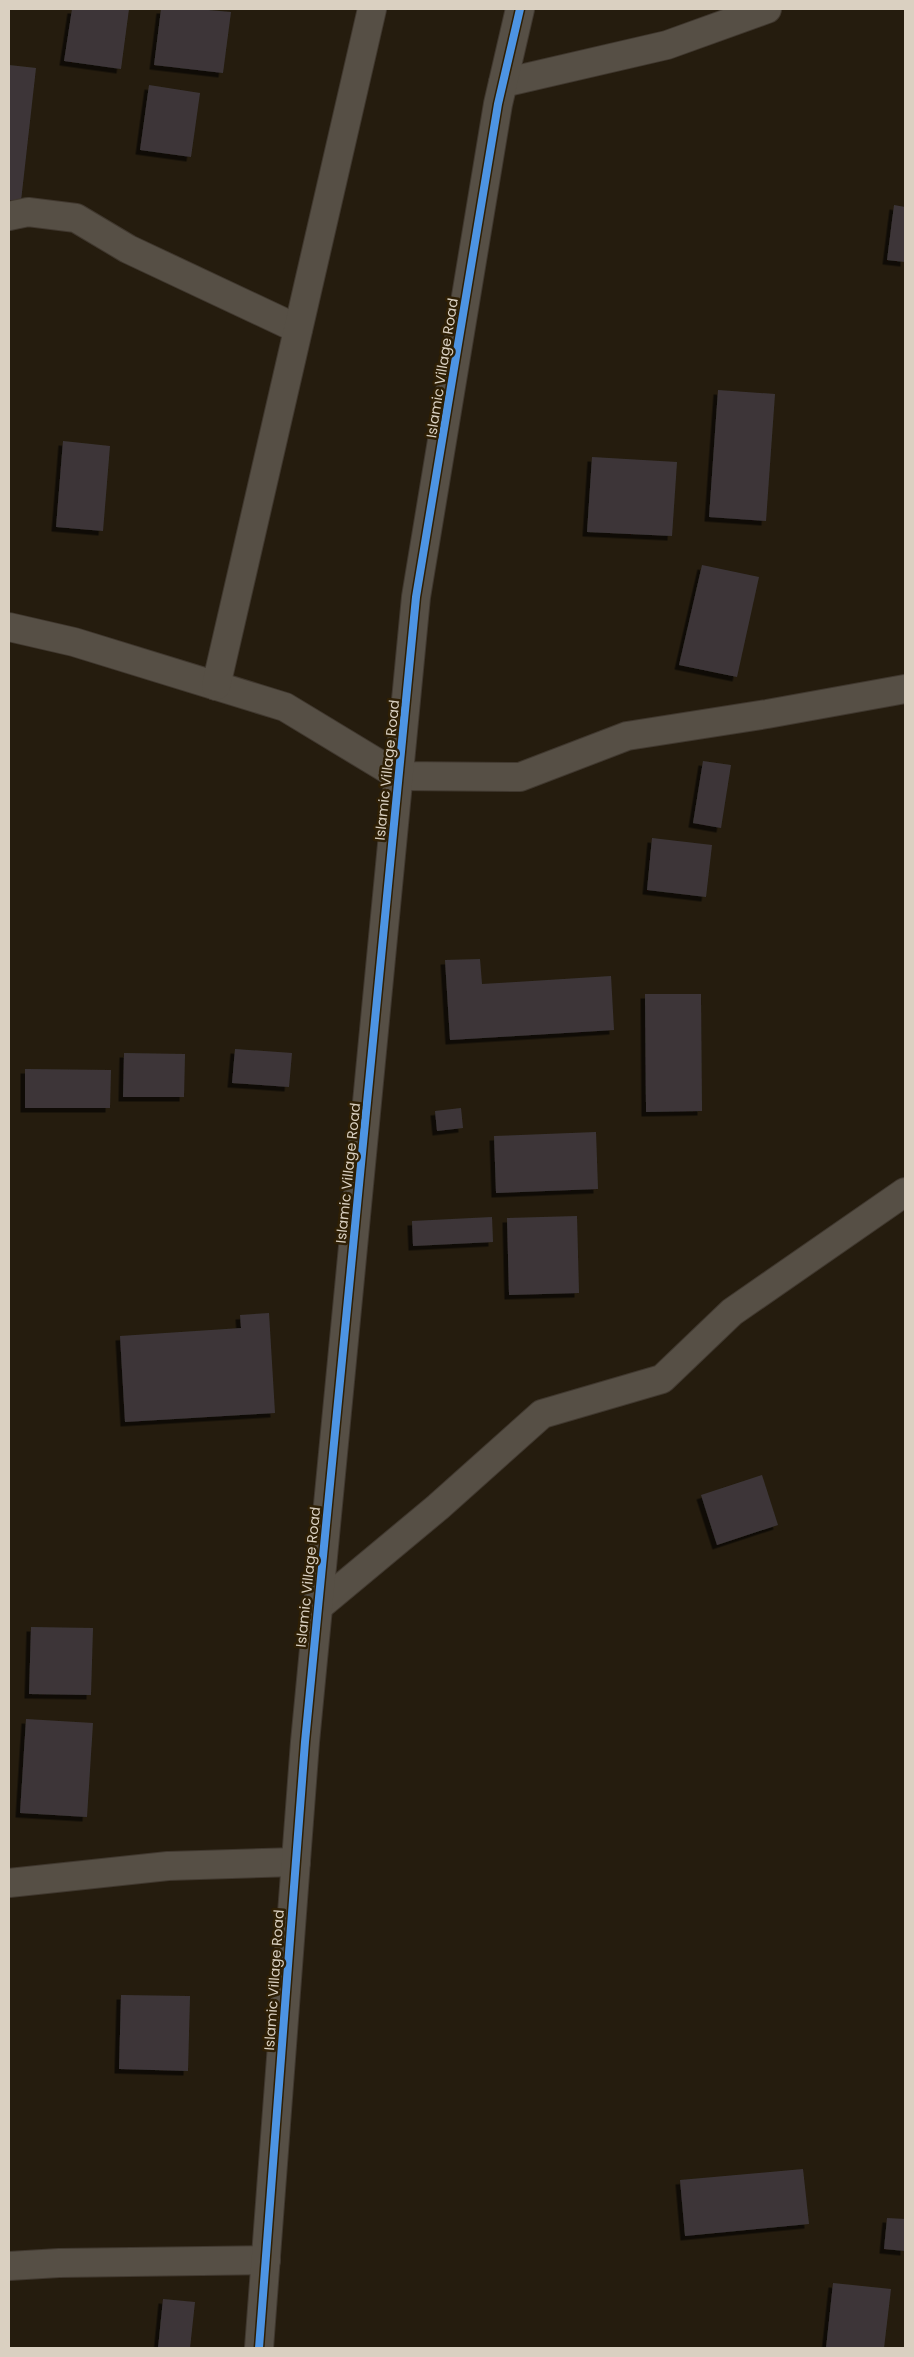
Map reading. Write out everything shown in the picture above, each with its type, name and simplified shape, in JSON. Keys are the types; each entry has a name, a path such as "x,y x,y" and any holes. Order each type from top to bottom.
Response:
{"street":[{"path":"216,686 372,9"},
{"name":"Islamic Village Road","path":"259,2348 296,1862 318,1607 416,597 503,83 520,9"},
{"path":"503,83 667,46 767,9"},
{"path":"9,216 28,212 76,218 128,249 298,329"},
{"path":"9,627 74,642 285,707 398,776 520,776 627,736 767,714 905,689"},
{"path":"318,1607 438,1507 542,1414 662,1379 732,1312 905,1192"},
{"path":"9,1883 168,1866 296,1862"},
{"path":"9,2266 59,2263 266,2260"}],"building":[{"path":"72,9 129,9 121,69 64,61"},
{"path":"161,9 197,9 231,12 223,73 154,65"},
{"path":"9,65 36,68 21,201 9,200"},
{"path":"149,85 200,93 191,157 140,150"},
{"path":"894,205 905,207 905,262 887,260"},
{"path":"718,390 775,394 766,521 709,517"},
{"path":"63,441 110,446 103,531 56,527"},
{"path":"592,457 677,462 672,536 587,532"},
{"path":"702,565 759,577 737,677 679,665"},
{"path":"703,761 731,765 721,828 693,823"},
{"path":"652,838 712,845 706,897 647,890"},
{"path":"480,959 482,984 611,976 614,1030 450,1040 445,960"},
{"path":"645,994 701,994 702,1111 646,1112"},
{"path":"235,1049 292,1053 289,1087 232,1083"},
{"path":"124,1053 185,1054 184,1097 123,1097"},
{"path":"25,1069 111,1070 110,1108 25,1108"},
{"path":"461,1108 463,1128 437,1131 435,1111"},
{"path":"596,1132 598,1189 496,1193 494,1136"},
{"path":"577,1216 579,1293 509,1295 507,1218"},
{"path":"492,1217 493,1242 413,1246 412,1221"},
{"path":"269,1313 275,1413 125,1422 120,1336 241,1328 240,1315"},
{"path":"762,1475 778,1525 717,1545 701,1495"},
{"path":"31,1627 93,1628 91,1695 29,1694"},
{"path":"26,1719 93,1723 87,1817 20,1813"},
{"path":"121,1995 190,1996 188,2071 119,2069"},
{"path":"803,2169 809,2224 685,2236 680,2180"},
{"path":"887,2218 905,2219 905,2251 884,2249"},
{"path":"833,2283 891,2289 884,2348 826,2348"},
{"path":"163,2299 195,2302 190,2348 158,2348"}],"cycle path":[{"path":"259,2348 305,1742 416,597 498,104 520,9"}]}
